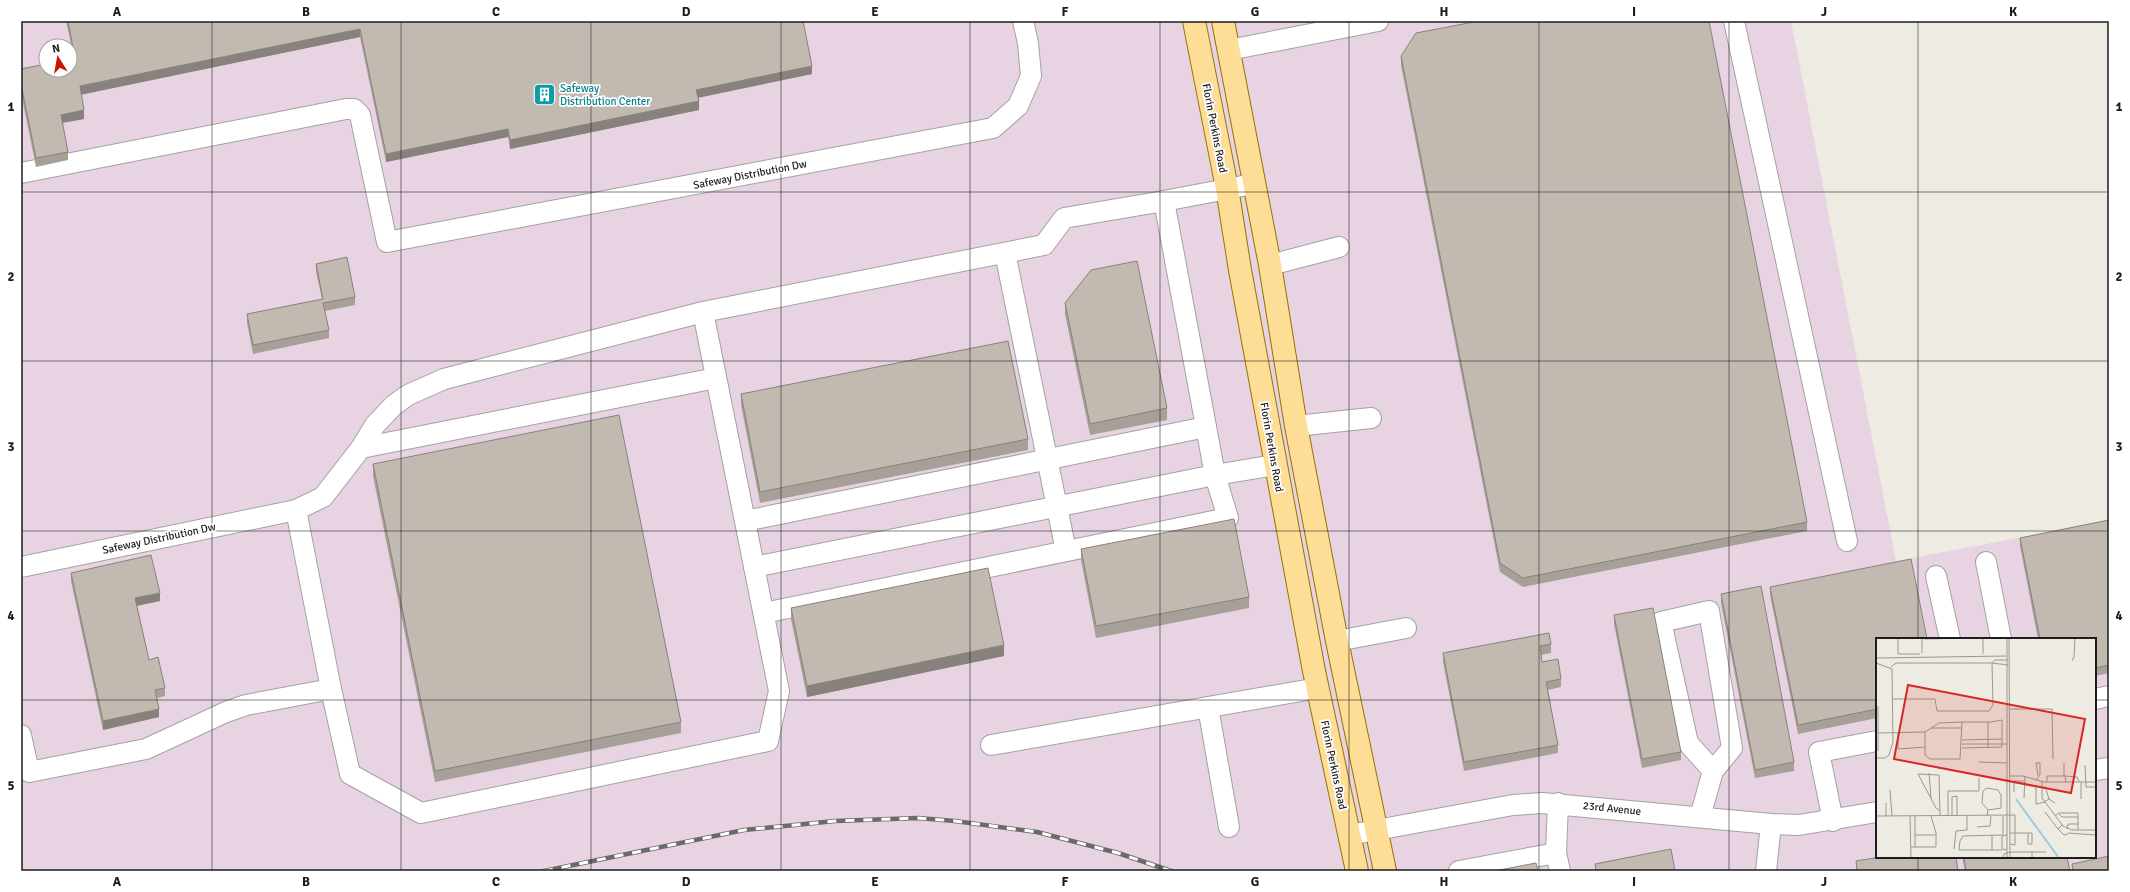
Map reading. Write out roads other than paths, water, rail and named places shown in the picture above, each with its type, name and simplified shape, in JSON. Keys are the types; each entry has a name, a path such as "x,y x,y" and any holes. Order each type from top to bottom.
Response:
{"main road":[{"name":"Florin Perkins Road","path":"1194,21 1227,188 1275,465 1318,688 1357,871"},
{"path":"1223,21 1253,184 1270,265 1296,426 1337,641 1385,871"}],"street":[{"name":"Safeway Distribution Dw","path":"21,174 346,109 354,109 360,115 387,242 993,128 1018,106 1030,76 1028,43 1023,21"},
{"path":"1229,50 1378,21"},
{"path":"1734,21 1847,541"},
{"name":"Safeway Distribution Dw","path":"21,566 296,510 323,496 361,448 375,425 389,409 408,395 444,379 703,312 1044,245 1064,218 1253,184"},
{"path":"764,613 1228,518 1215,475 1164,201"},
{"path":"1270,265 1339,248"},
{"path":"1005,253 1066,551"},
{"path":"296,510 331,689 350,774 421,813 768,742 779,690 703,312"},
{"path":"361,448 716,378"},
{"path":"1296,426 1371,418"},
{"path":"745,521 1206,426"},
{"path":"754,567 1215,475 1275,465"},
{"path":"1986,562 2001,638"},
{"path":"1936,576 1950,638"},
{"path":"1700,817 1713,771 1732,748 1709,611 1661,622 1688,743 1713,771"},
{"path":"1337,641 1406,628"},
{"path":"991,744 1318,688"},
{"path":"21,735 29,772 146,749 226,712 246,705 331,689"},
{"path":"2096,699 2109,696"},
{"path":"1208,707 1229,828"},
{"path":"1833,821 1819,752 1876,741"},
{"path":"2096,770 2109,768"},
{"path":"1459,871 1558,862 1558,803"},
{"name":"23rd Avenue","path":"1349,835 1514,805 1558,803 1771,824 1799,825 1833,821 1876,812"},
{"path":"1766,871 1771,824"}],"railway":[{"path":"544,871 744,830 835,821 918,818 955,821 1037,832 1118,853 1171,871"}],"place":[{"name":"Safeway Distribution Center","path":"544,94"}]}
